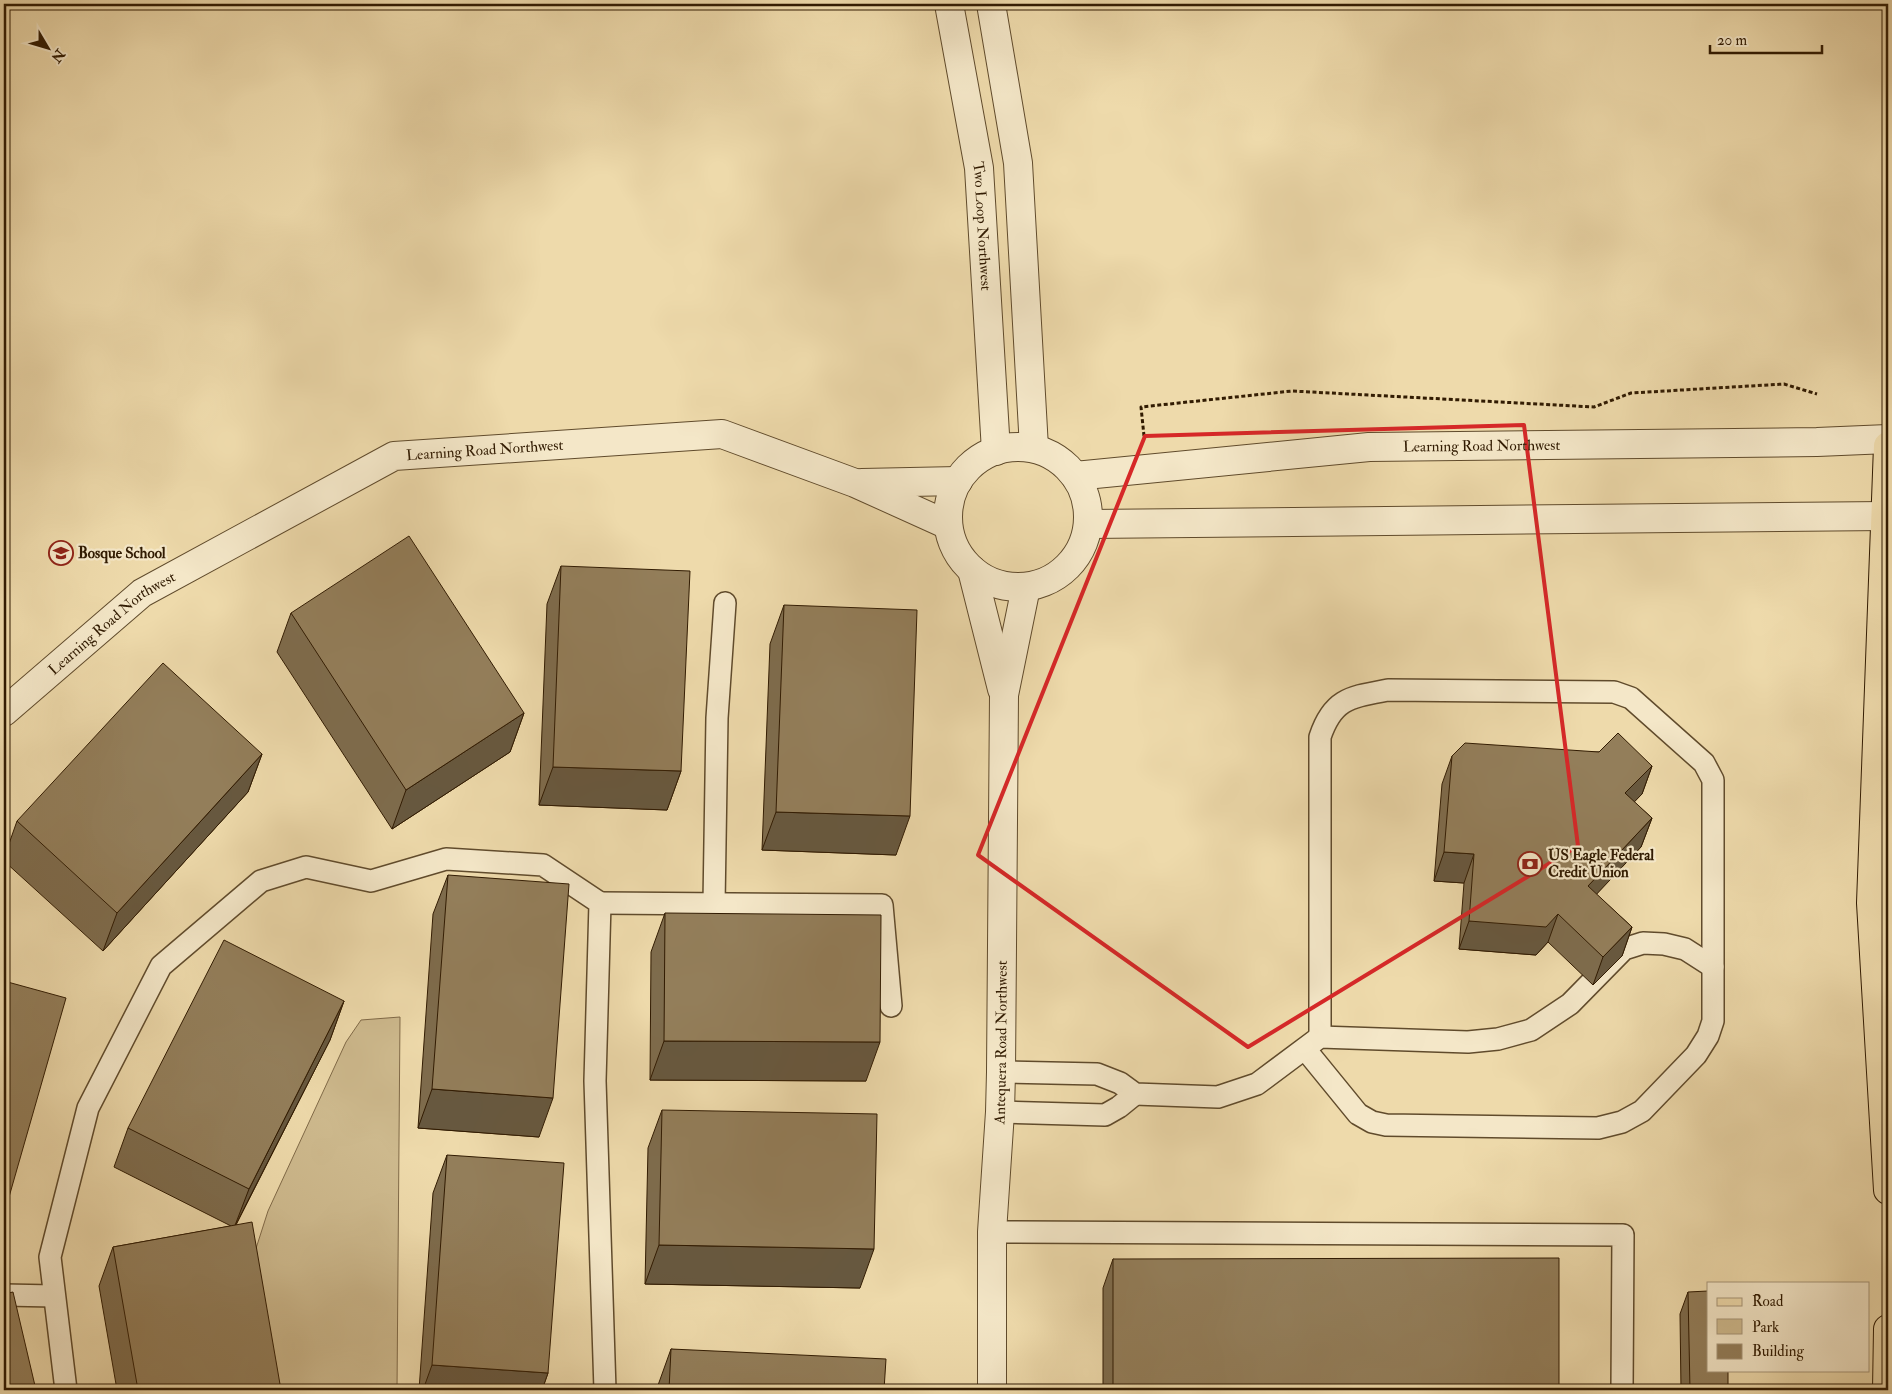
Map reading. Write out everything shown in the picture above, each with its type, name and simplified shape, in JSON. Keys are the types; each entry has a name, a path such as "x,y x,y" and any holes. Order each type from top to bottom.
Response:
{"main road":[{"path":"1888,446 1871,904 1888,1190"},
{"path":"1888,1329 1888,1390"}],"street":[{"name":"Two Loop Northwest","path":"949,4 980,168 996,450"},
{"path":"991,4 1018,163 1034,448"},
{"name":"Learning Road Northwest","path":"4,712 142,592 394,456 722,434 855,483 948,525"},
{"name":"Learning Road Northwest","path":"1075,476 1369,447 1817,442 1888,439"},
{"path":"1015,447 1034,448 1057,458 1075,476 1086,498 1088,524 1084,539 1078,554 1068,566 1055,576 1041,583 1026,587 997,584 972,570 960,557 952,542 948,525 949,502 958,481 974,463 996,450 1015,447"},
{"name":"Learning Road Northwest","path":"855,483 958,481"},
{"path":"1088,524 1885,516"},
{"name":"Antequera Road Northwest","path":"972,570 1004,695"},
{"name":"Antequera Road Northwest","path":"992,1390 992,1232 1001,1072 1004,695 1026,587"}],"lane":[{"path":"714,904 717,718 725,603"},
{"path":"1388,690 1614,692 1631,698 1704,763 1713,780 1714,967 1713,1021 1708,1036 1696,1055 1642,1111 1622,1122 1598,1128 1386,1125 1372,1122 1358,1114 1313,1043 1320,737 1326,720 1341,702 1364,694 1388,690"},
{"path":"66,1390 50,1256 88,1108 161,966 261,881 306,867 371,880 446,859 543,865 600,903 882,905 892,1006"},
{"path":"600,903 595,1081 605,1390"},
{"path":"1001,1072 1097,1074 1120,1083 1135,1094 1218,1097 1257,1084 1313,1043 1468,1042 1498,1039 1531,1030 1570,1004 1624,948 1642,943 1664,944 1685,949 1714,967"},
{"path":"1000,1112 1104,1115 1119,1107 1135,1094"},
{"path":"992,1232 1623,1235 1622,1390"},
{"path":"4,1295 54,1296"}],"path":[{"path":"1145,443 1141,407 1292,391 1594,407 1631,393 1784,384 1817,394"}],"highlighted area":[{"path":"1524,425 1578,846 1248,1047 978,855 1145,436"}],"green space":[{"path":"400,1017 397,1390 260,1390 243,1289 268,1211 346,1042 361,1020"}],"building":[{"path":"409,536 524,713 406,790 291,613"},
{"path":"561,566 690,571 681,771 553,767"},
{"path":"784,605 917,610 910,816 776,812"},
{"path":"163,663 262,754 117,913 17,821"},
{"name":"US Eagle Federal Credit Union","path":"1618,733 1652,766 1625,793 1652,818 1588,886 1632,927 1603,957 1558,914 1546,927 1469,921 1474,854 1444,852 1452,756 1465,743 1599,752"},
{"path":"448,875 569,884 553,1098 432,1089"},
{"path":"665,913 881,915 880,1042 664,1041"},
{"path":"224,940 344,1001 249,1189 128,1128"},
{"path":"4,981 66,998 9,1197 4,1195"},
{"path":"662,1110 877,1114 874,1249 659,1245"},
{"path":"447,1155 564,1163 548,1373 432,1365"},
{"path":"252,1222 281,1390 138,1390 113,1247"},
{"path":"1559,1258 1559,1390 1113,1390 1113,1259"},
{"path":"1707,1291 1707,1372 1728,1372 1728,1390 1690,1390 1688,1292"},
{"path":"13,1292 36,1390 4,1390 4,1294"},
{"path":"671,1349 886,1359 884,1390 669,1390"}],"place":[{"name":"Bosque School","path":"61,553"},
{"name":"US Eagle Federal Credit Union","path":"1530,864"}]}
